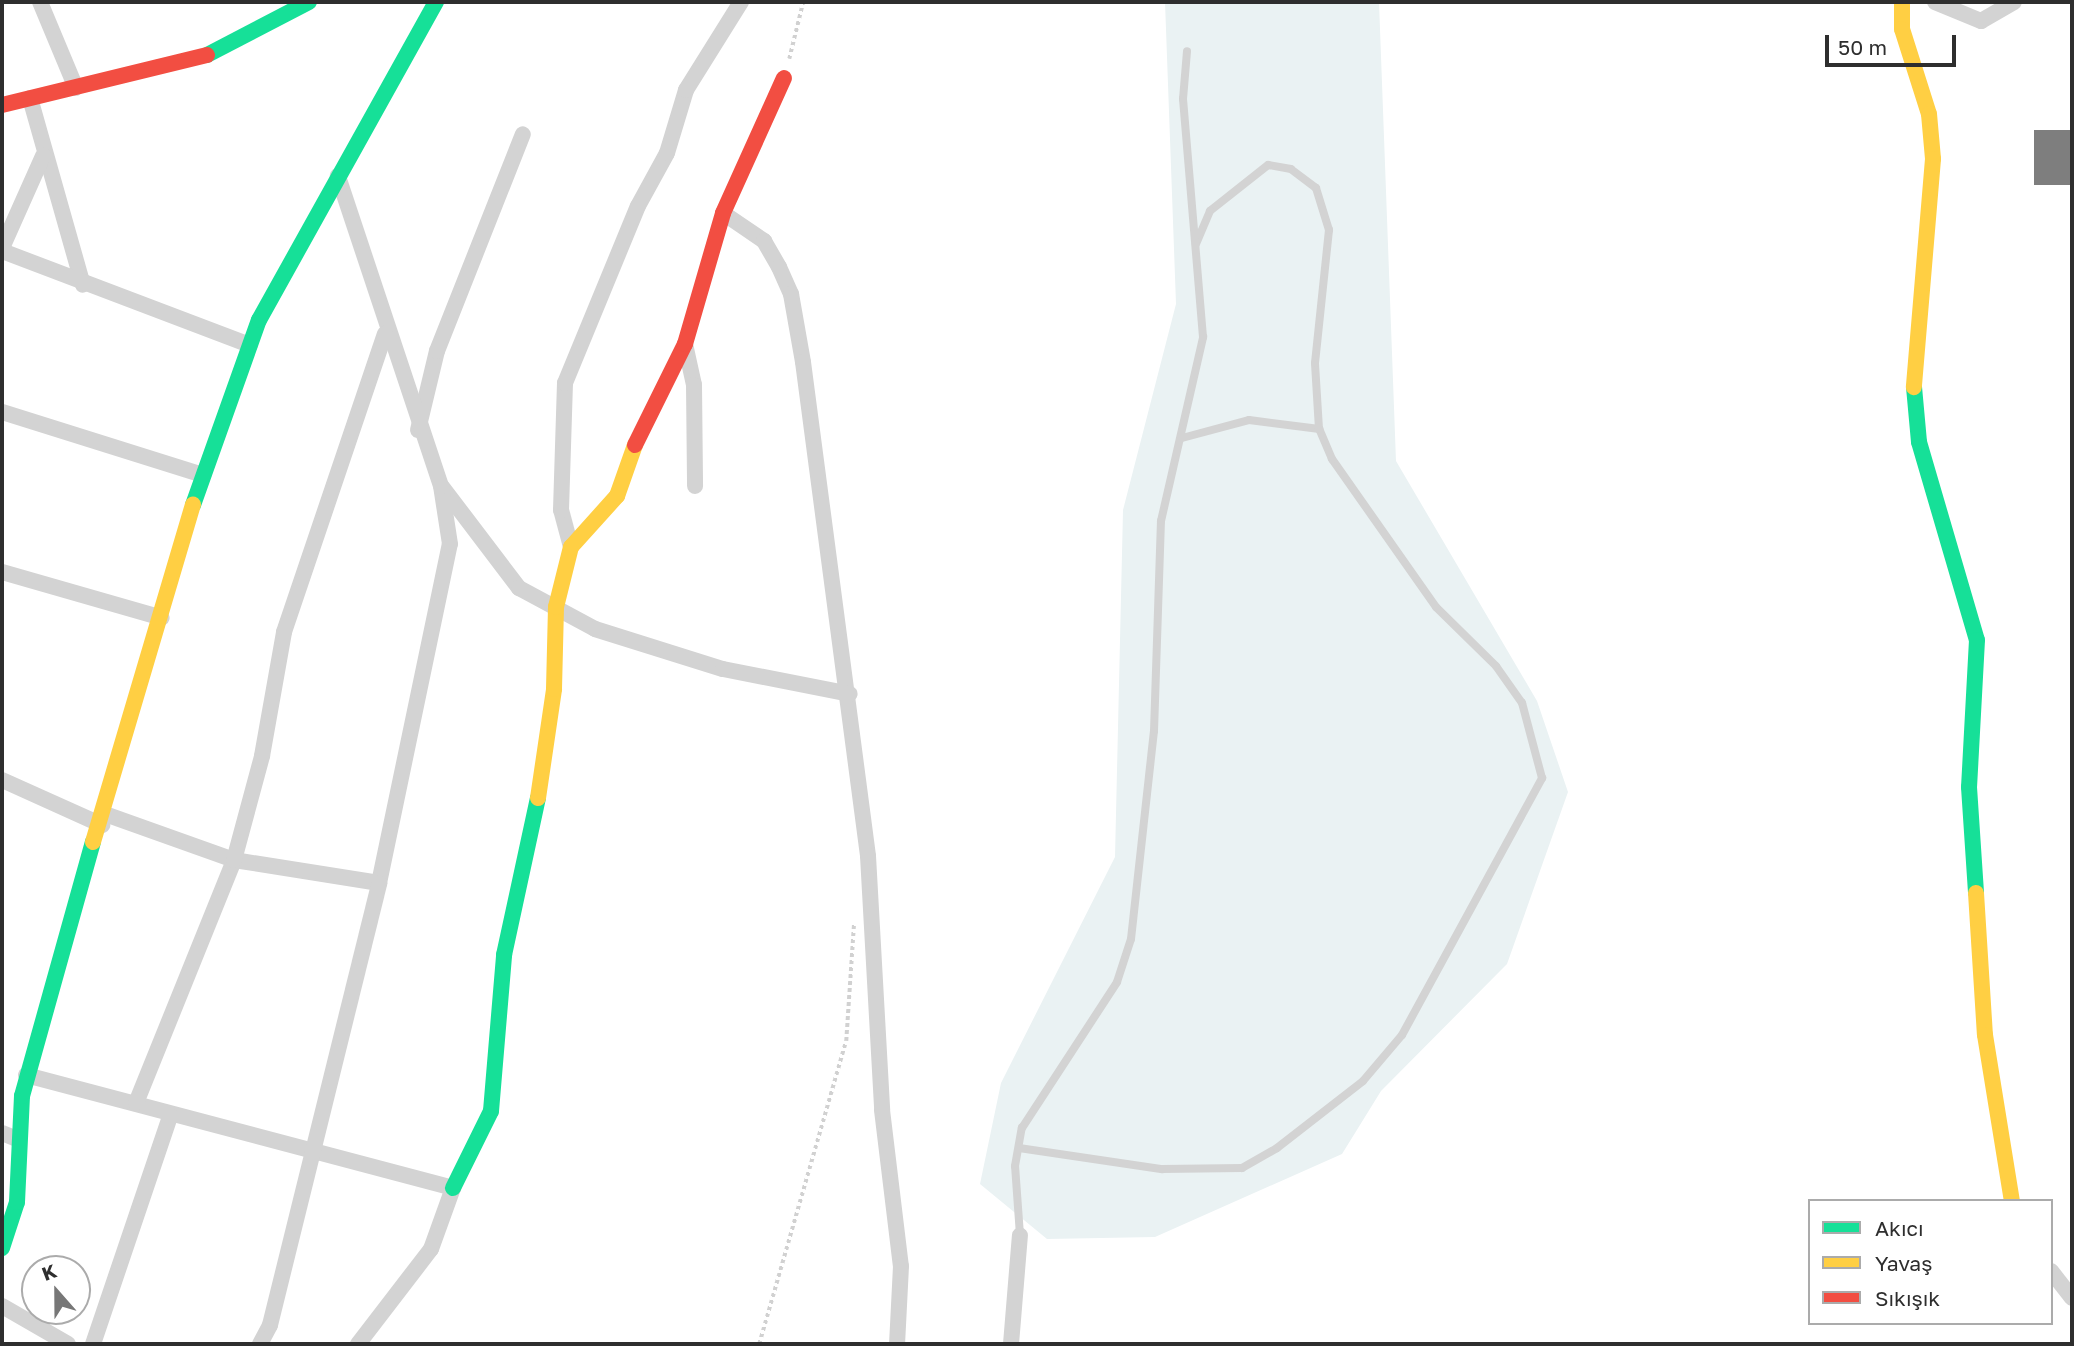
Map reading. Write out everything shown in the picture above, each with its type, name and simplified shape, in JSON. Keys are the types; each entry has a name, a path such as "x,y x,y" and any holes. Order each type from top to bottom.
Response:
{"street":[{"path":"40,2 76,88"},
{"path":"2,105 195,61 309,2"},
{"path":"2,1248 16,1202 26,1075 203,475 250,345 338,176 436,2"},
{"path":"358,1344 430,1250 453,1188 491,1111 498,1076 504,955 535,823 554,689 556,607 570,547 561,510 565,383 638,206 667,153 686,90 741,2"},
{"path":"1902,2 1902,29 1929,114 1933,159 1912,372 1919,442 1977,640 1969,787 1985,1034 2012,1199"},
{"path":"1935,2 1981,21 2014,2"},
{"path":"570,547 617,496 645,416 685,344 723,213 784,78"},
{"path":"30,98 43,156 83,285"},
{"path":"418,430 437,351 523,134"},
{"path":"43,156 2,249 83,285 250,345"},
{"path":"262,1343 379,883 450,544 441,486 418,430 386,334 338,176"},
{"path":"723,213 764,241 791,293 849,694 868,856 882,1110 901,1266 897,1344"},
{"path":"136,1102 234,860 262,756 284,632 386,334"},
{"path":"685,344 694,385 695,486"},
{"path":"2,412 203,475"},
{"path":"441,486 519,588 595,629 723,669 849,694"},
{"path":"2,572 162,618"},
{"path":"2,780 103,819 234,860 379,883"},
{"path":"26,1075 136,1102 170,1116 453,1188"},
{"path":"93,1344 170,1116"},
{"path":"2,1133 19,1140"},
{"path":"1011,1344 1020,1236"},
{"path":"2053,1274 2072,1298"},
{"path":"2,1306 68,1344"}],"lane":[{"path":"1020,1236 1018,1148 1022,1128 1117,982 1131,939 1154,731 1157,563 1203,337 1183,99 1187,51"},
{"path":"1018,1148 1161,1169 1242,1168 1277,1148 1363,1081 1402,1035 1542,778 1522,703 1496,666 1436,607 1332,459 1319,429 1315,363 1329,230 1316,188 1291,169 1268,164 1209,211 1196,244"},
{"path":"1182,438 1249,420 1319,429"}],"path":[{"path":"784,78 803,2"},
{"path":"759,1344 846,1041 856,911"}],"shaded area":[{"path":"1165,2 1379,2 1396,461 1537,701 1568,792 1507,964 1381,1091 1342,1154 1155,1237 1047,1239 980,1184 1001,1083 1115,857 1123,510 1176,304"}],"building":[{"path":"2034,130 2072,130 2072,185 2034,185"}],"traffic: fast":[{"path":"207,55 309,2"},
{"path":"193,505 259,320 436,2"},
{"path":"1914,387 1919,442 1977,640 1969,787 1976,893"},
{"path":"453,1188 491,1111 504,955 538,798"},
{"path":"2,1248 17,1202 22,1096 93,842"}],"traffic: slow":[{"path":"1902,2 1902,29 1929,114 1933,159 1914,387"},
{"path":"538,798 554,689 556,607 571,547 617,496 635,445"},
{"path":"93,842 193,505"},
{"path":"1976,893 1985,1035 2012,1199"}],"traffic: jam":[{"path":"2,105 207,55"},
{"path":"635,445 685,344 723,213 784,78"}]}
